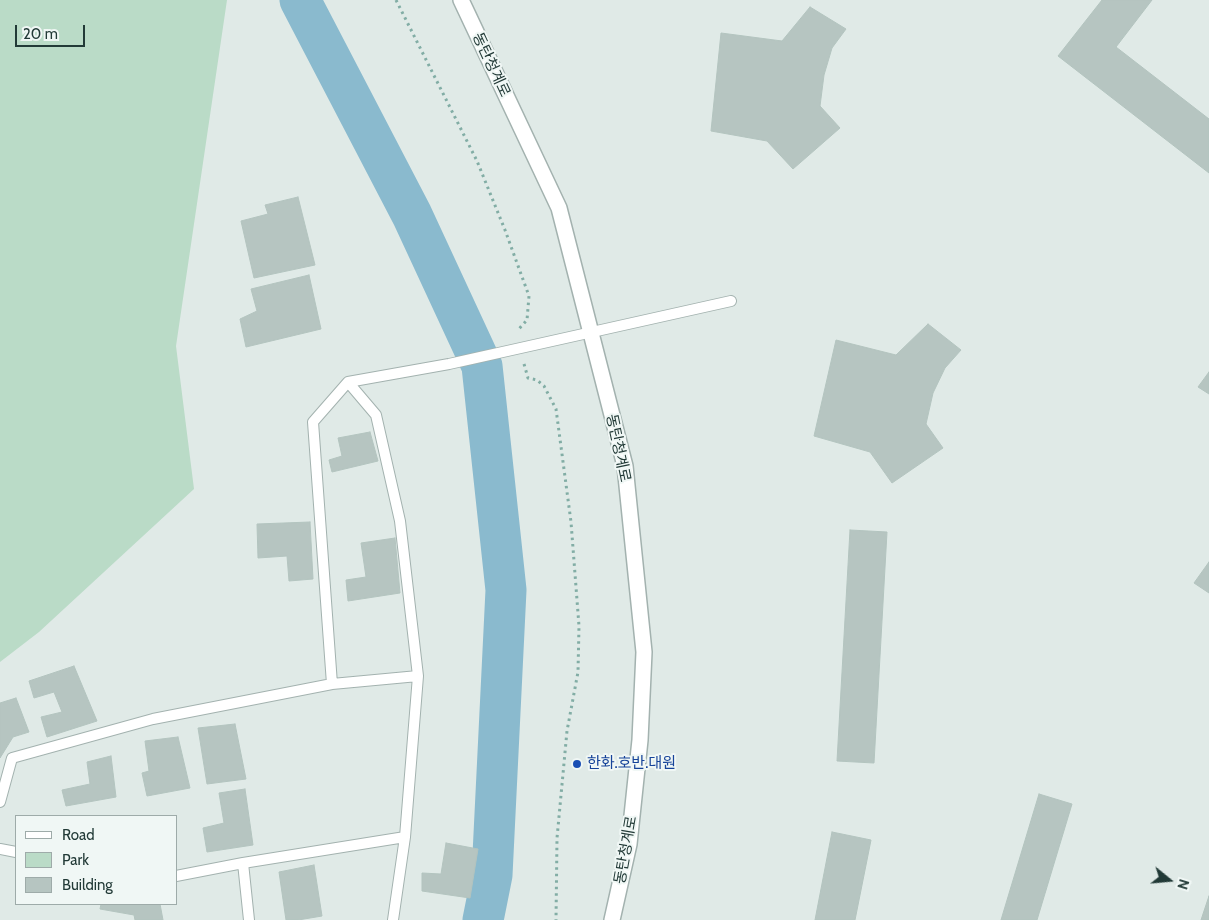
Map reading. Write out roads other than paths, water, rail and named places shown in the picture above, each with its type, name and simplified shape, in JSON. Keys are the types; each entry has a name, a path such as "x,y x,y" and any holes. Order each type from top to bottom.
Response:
{"street":[{"name":"동탄청계로","path":"461,0 559,208 625,466 644,652 640,740 629,844 612,920"}],"lane":[{"path":"332,684 313,422 348,382 449,364 731,301"},
{"path":"348,382 376,415 400,521 418,676 406,837 393,920"},
{"path":"0,802 12,758 152,719 332,684 418,676"},
{"path":"178,876 243,863 406,837"},
{"path":"0,849 15,852"},
{"path":"243,863 248,920"}],"waterway":[{"path":"300,0 412,215 482,366 506,590 492,875 483,920"}],"place":[{"name":"한화.호반.대원","path":"577,764"}]}
